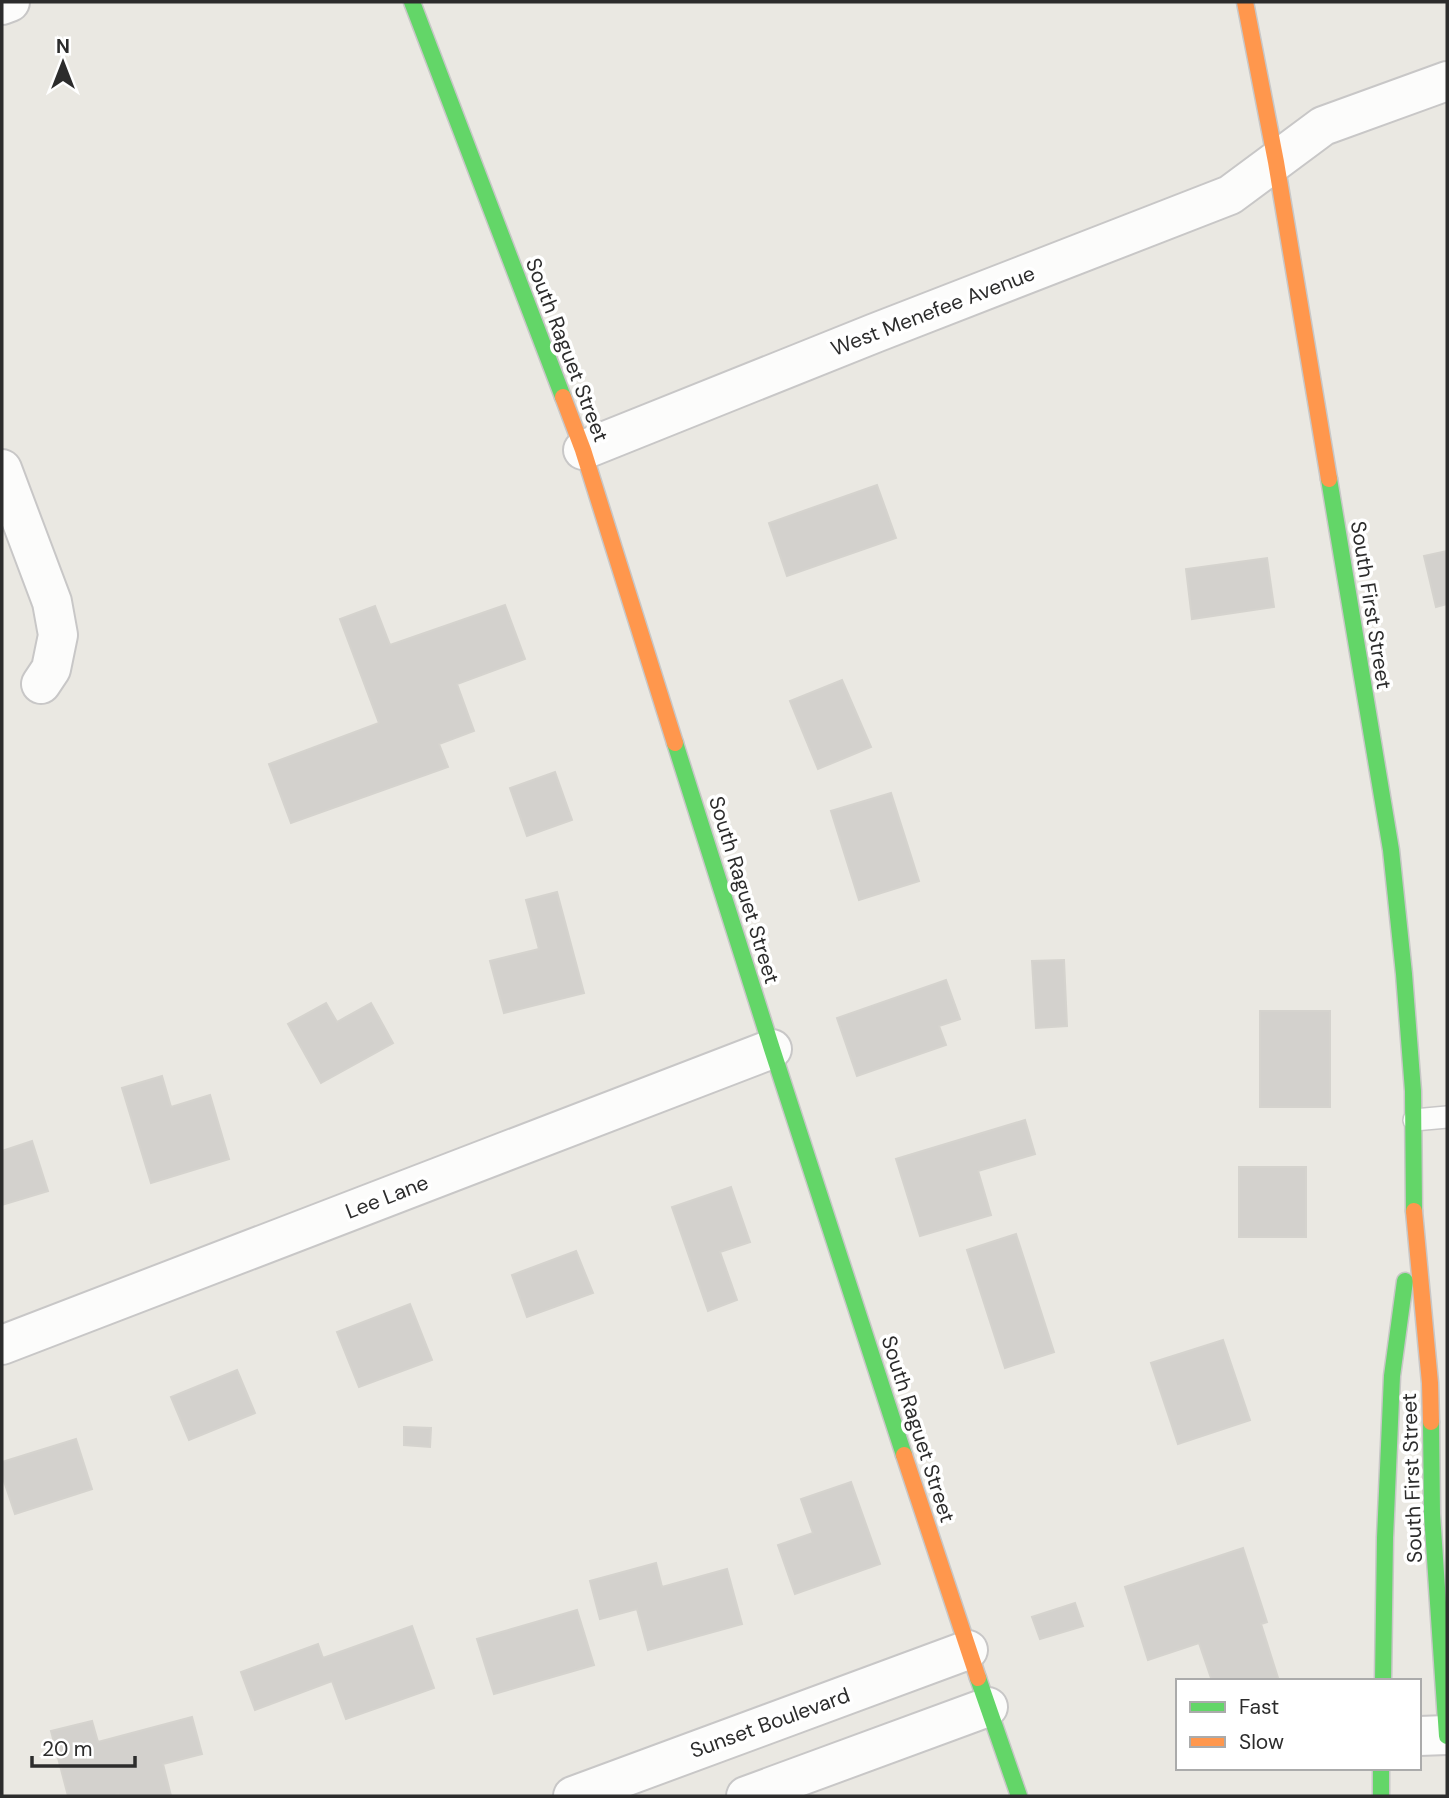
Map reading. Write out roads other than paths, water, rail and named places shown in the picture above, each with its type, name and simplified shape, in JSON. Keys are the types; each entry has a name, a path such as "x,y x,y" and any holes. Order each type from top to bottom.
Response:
{"street":[{"path":"2,5 10,2"},
{"name":"South Raguet Street","path":"412,2 583,450 772,1049 968,1650 1019,1796"},
{"name":"South First Street","path":"1245,2 1276,162 1391,850 1413,1091 1415,1220 1439,1453 1447,1735"},
{"name":"West Menefee Avenue","path":"583,450 1230,195 1323,126 1447,81"},
{"path":"2,469 52,602 58,635 51,669 41,684"},
{"name":"Lee Lane","path":"2,1345 772,1049"},
{"name":"South First Street","path":"1382,1679 1391,1376 1415,1220"},
{"name":"Sunset Boulevard","path":"573,1796 968,1650"},
{"path":"746,1796 988,1707"},
{"path":"1421,1736 1447,1735"},
{"path":"1381,1770 1381,1796"}],"lane":[{"path":"1414,1120 1447,1117"}]}
